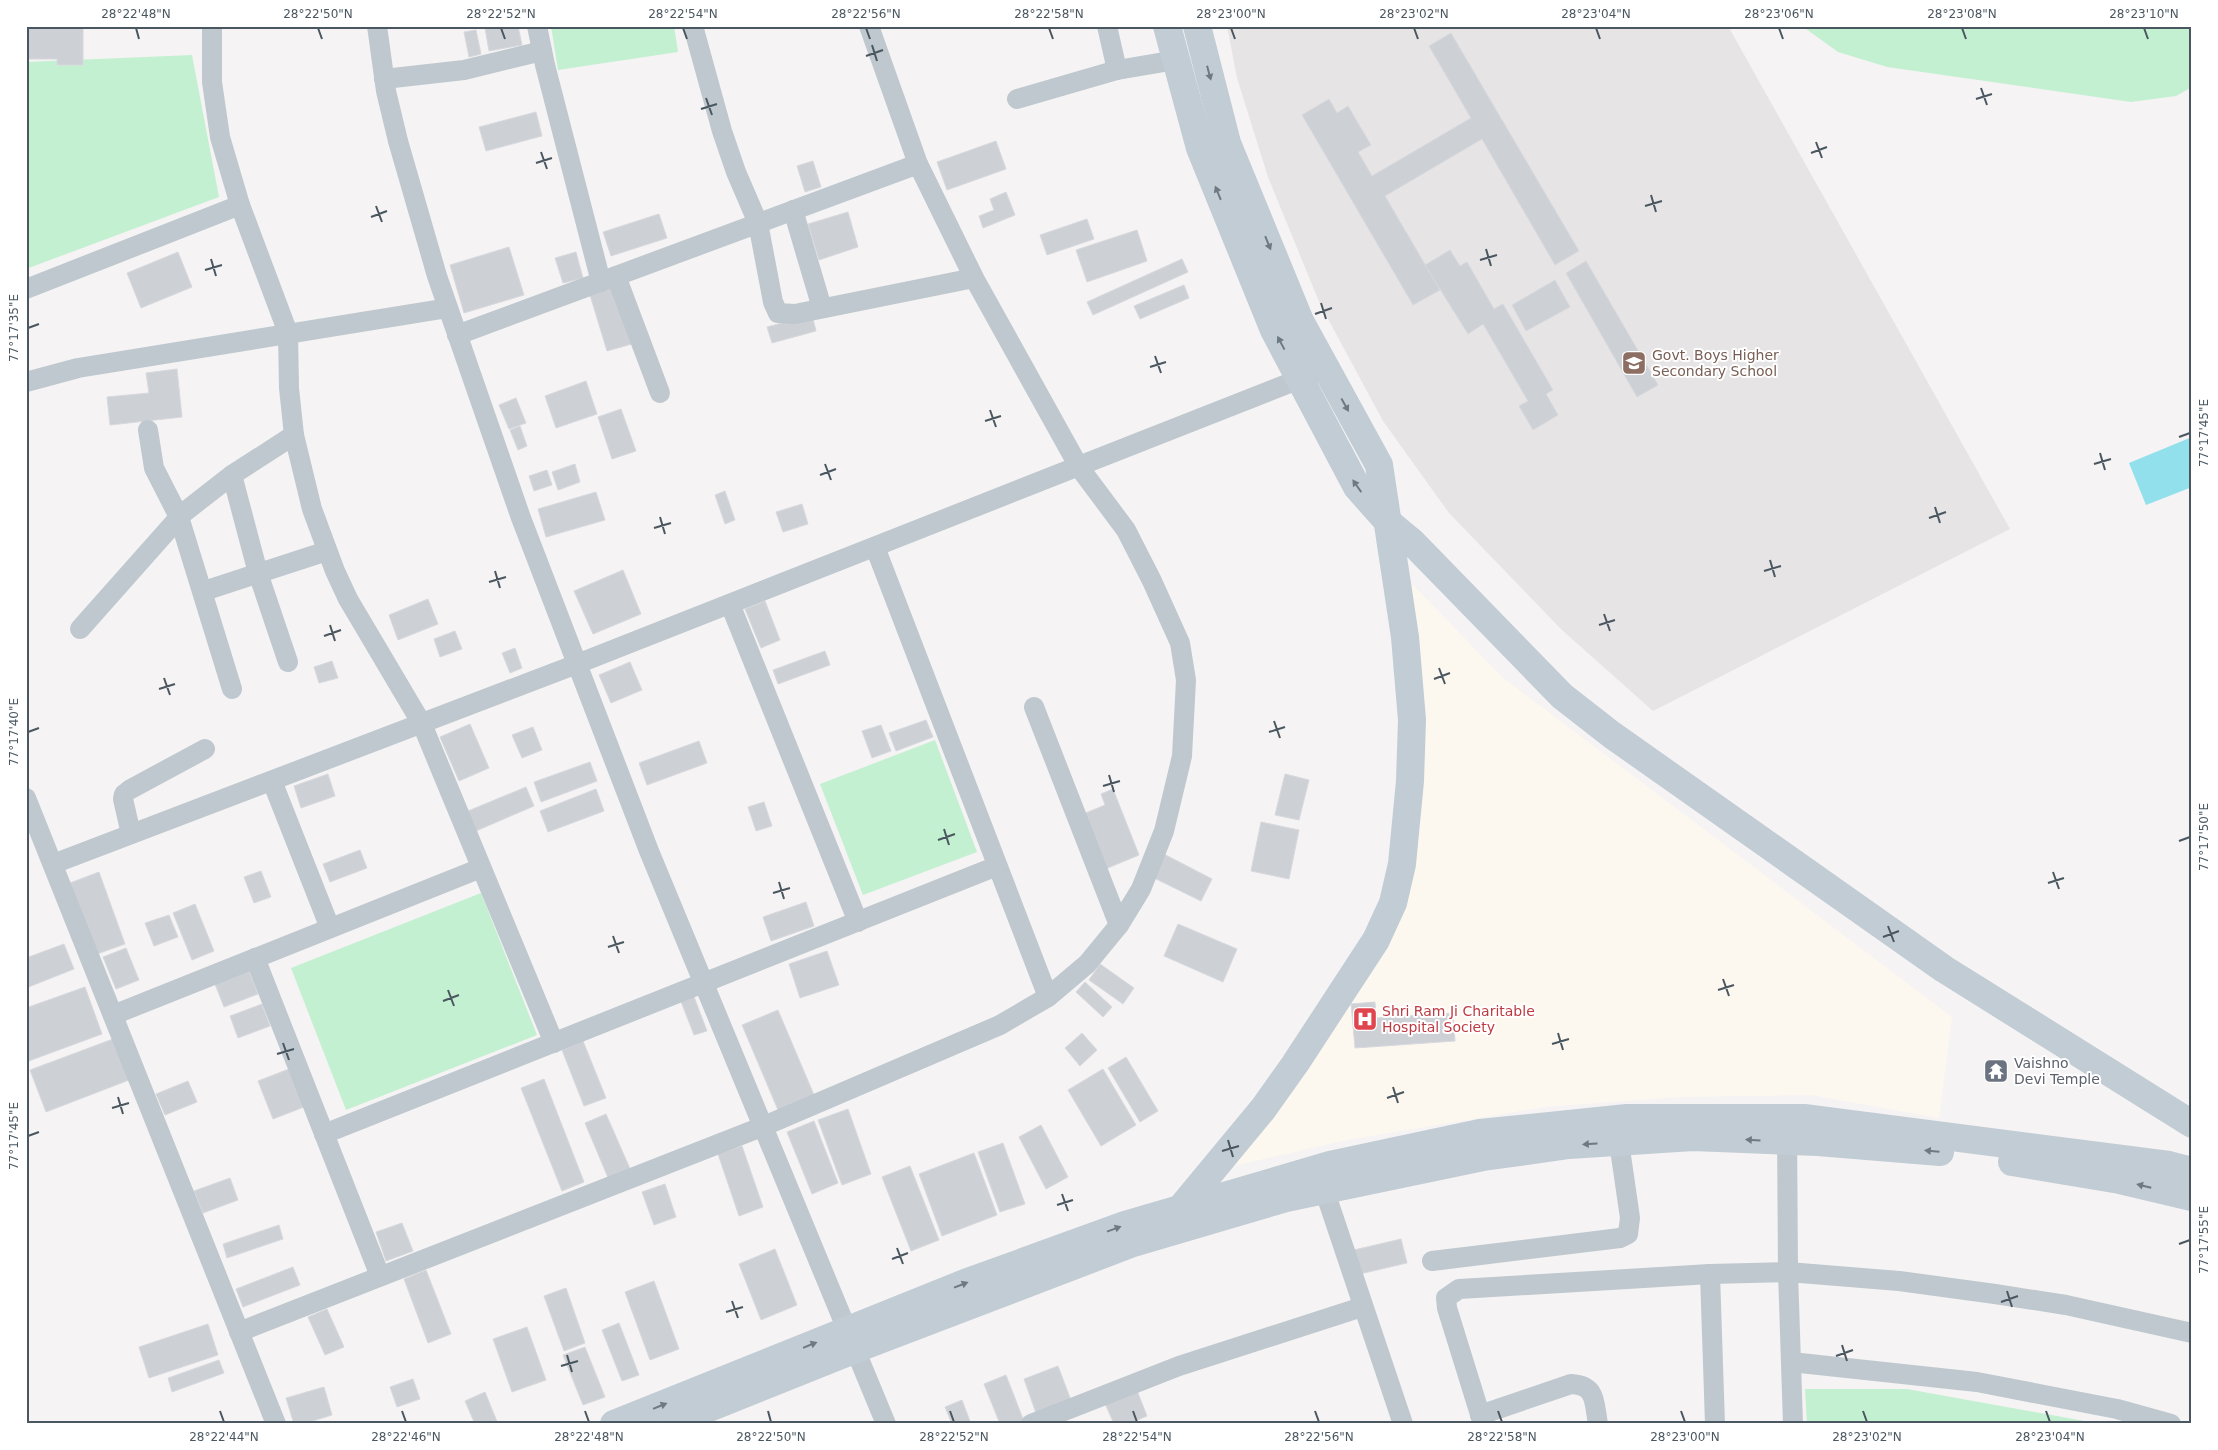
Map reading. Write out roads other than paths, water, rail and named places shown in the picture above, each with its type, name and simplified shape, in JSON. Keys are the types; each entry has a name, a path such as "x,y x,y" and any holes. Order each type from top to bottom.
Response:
{"street":[{"path":"212,26 210,54 214,104 220,137 240,205 288,333 294,435 303,479 327,551 348,599 422,724 554,1043"},
{"path":"377,26 384,79 398,141 448,308 520,518 649,851 886,1424"},
{"path":"537,26 542,51 608,279 660,393"},
{"path":"693,26 722,131 736,172 758,223 773,302 778,313 795,314 974,278"},
{"path":"240,1332 764,1126 948,1049 1000,1025 1048,997 1087,964 1119,925 1141,889 1164,831 1182,756 1186,680 1180,643 1126,530 1079,467 974,278 918,164 869,26"},
{"path":"1107,26 1117,70"},
{"path":"1167,26 1200,148 1262,304 1357,487 1389,523 1412,542 1562,696 1612,735 1944,969 2192,1124"},
{"path":"1158,1236 1262,1109 1295,1064 1367,955 1393,903 1402,855 1410,781 1412,720 1405,637 1379,465 1300,321 1228,142 1197,26"},
{"path":"384,79 464,70 542,51"},
{"path":"1017,99 1117,70 1176,60"},
{"path":"457,335 918,164"},
{"path":"26,289 240,205"},
{"path":"793,210 822,308"},
{"path":"26,382 78,368 448,308"},
{"path":"53,864 577,664 1325,369"},
{"path":"148,430 154,468 179,517 204,591 232,689"},
{"path":"80,629 179,517 232,475 294,435"},
{"path":"232,475 258,573 288,662"},
{"path":"875,547 1048,997"},
{"path":"204,591 327,551"},
{"path":"730,604 858,922"},
{"path":"1034,707 1119,925"},
{"path":"130,834 123,799 126,792 205,748"},
{"path":"272,781 330,928"},
{"path":"26,798 276,1424"},
{"path":"324,1134 997,866"},
{"path":"113,1015 481,868"},
{"path":"255,958 380,1276"},
{"path":"614,1424 852,1340 1158,1236 1286,1198 1321,1179 1480,1133 1627,1118 2006,1142 2169,1165 2192,1171"},
{"path":"669,1424 852,1340 965,1284 1124,1225 1181,1208 1321,1179 1569,1145 1787,1129 1969,1154 2120,1180 2192,1197"},
{"path":"1787,1129 1788,1272 1794,1424"},
{"path":"1432,1261 1620,1238 1628,1234 1630,1218 1619,1142"},
{"path":"1321,1179 1362,1307 1403,1424"},
{"path":"1598,1424 1593,1396 1588,1388 1582,1384 1571,1384 1482,1419 1447,1308 1446,1298 1452,1292 1471,1288 1710,1274 1788,1272 1899,1281 1995,1294 2066,1305 2192,1333"},
{"path":"1710,1274 1715,1424"},
{"path":"1031,1424 1179,1366 1362,1307"},
{"path":"1791,1362 1986,1384 2117,1410 2171,1424"}],"water":[{"path":"2192,437 2192,487 2146,505 2129,463"}],"place":[{"name":"Govt. Boys Higher Secondary School","path":"1634,363"},
{"name":"Shri Ram Ji Charitable Hospital Society","path":"1365,1019"},
{"name":"Vaishno Devi Temple","path":"1996,1071"}]}
